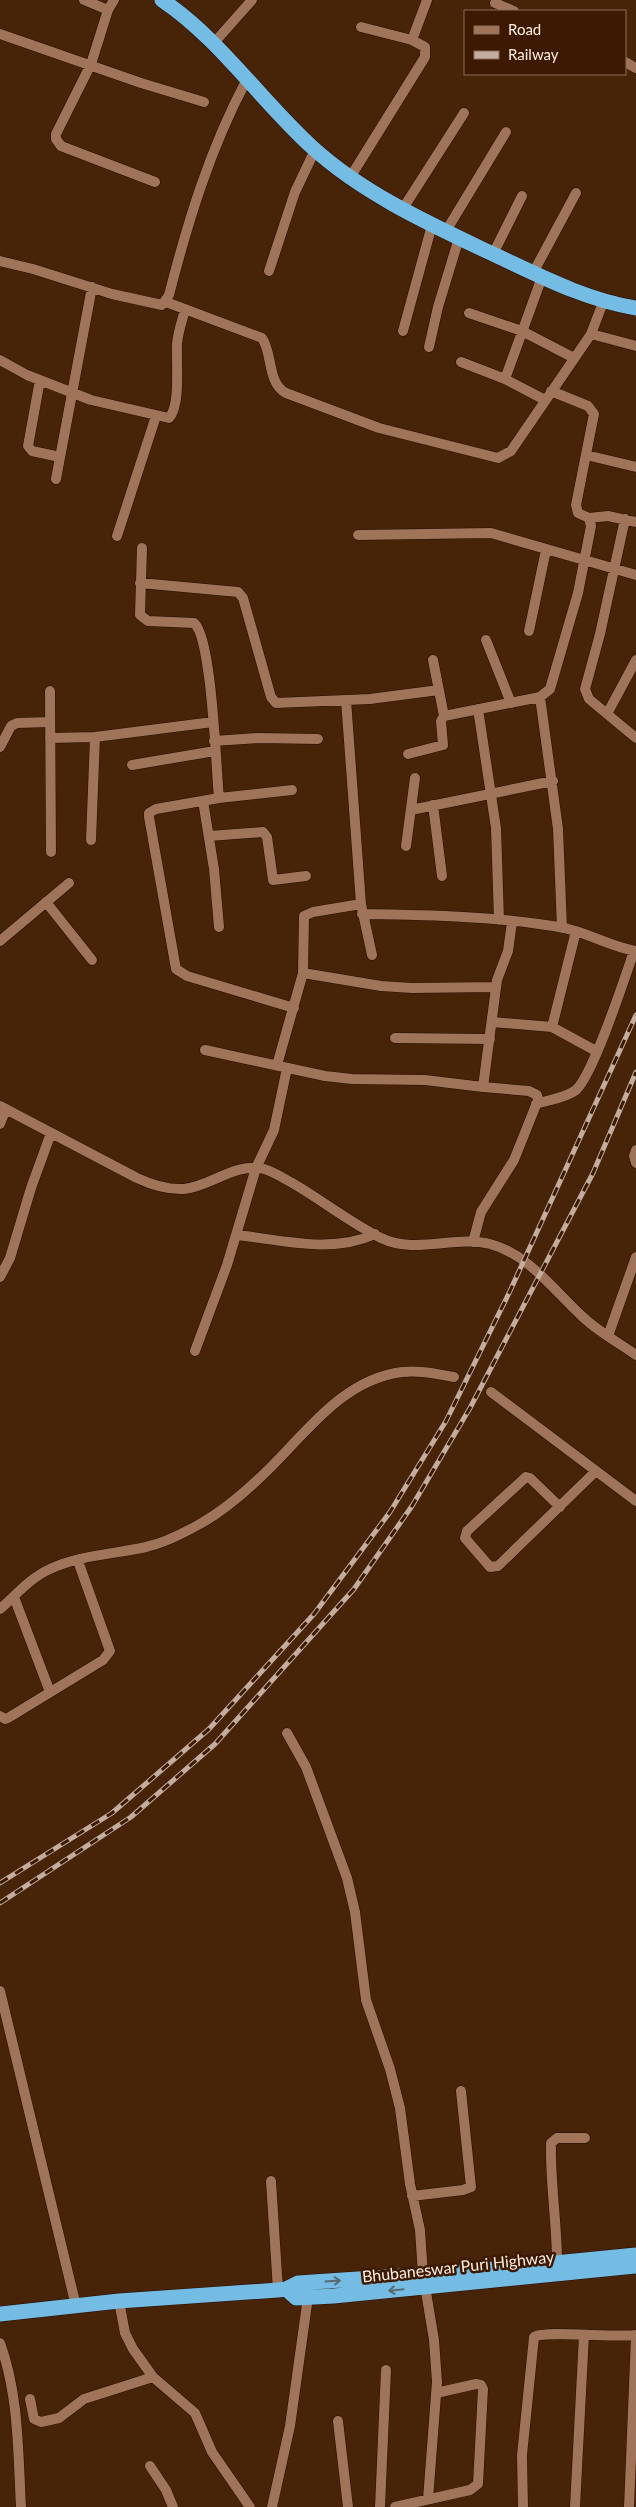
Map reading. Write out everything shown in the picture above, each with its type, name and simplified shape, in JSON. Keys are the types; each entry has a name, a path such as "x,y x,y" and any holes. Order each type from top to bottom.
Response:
{"highway":[{"path":"167,1 213,44 315,150 402,210 537,275 604,300 636,308"},
{"name":"Bhubaneswar Puri Highway","path":"0,2314 119,2300 282,2290 298,2283 461,2278 604,2263 636,2255"},
{"name":"Bhubaneswar Puri Highway","path":"461,2278 556,2263 604,2263 636,2266"},
{"name":"Bhubaneswar Puri Highway","path":"282,2290 296,2298 334,2296 424,2280"}],"street":[{"path":"84,0 108,10"},
{"path":"114,0 108,10 91,64 56,134 58,143 155,182"},
{"path":"213,44 252,0"},
{"path":"412,40 427,0"},
{"path":"495,3 512,10"},
{"path":"351,176 425,57 425,47 412,40 361,27"},
{"path":"0,34 204,102"},
{"path":"0,261 33,268 92,288 162,305 166,302 193,206 213,151 246,80"},
{"path":"402,210 464,113"},
{"path":"429,347 452,235 506,132"},
{"path":"269,271 295,192 315,150"},
{"path":"505,379 522,330 537,275 576,193"},
{"path":"493,254 522,196"},
{"path":"403,331 432,225"},
{"path":"56,479 92,288"},
{"path":"166,302 262,338 267,348 279,390 379,428 491,458 505,456 510,451 591,334 604,300"},
{"path":"0,360 40,380 91,400 169,418 173,412 177,345 185,310"},
{"path":"470,314 522,330 574,358"},
{"path":"591,334 636,346"},
{"path":"461,362 548,395 592,409 594,420 576,505 578,513 589,518 608,516 636,522"},
{"path":"40,380 28,446 32,451 60,457"},
{"path":"117,536 156,416"},
{"path":"586,455 636,467"},
{"path":"444,716 540,697 550,689 559,664 584,560 591,526 589,518"},
{"path":"625,519 600,634 585,682 586,694 589,699 636,738"},
{"path":"358,535 491,532 546,550 636,575"},
{"path":"142,548 139,610 143,618 148,621 188,622 197,625 207,662 219,798"},
{"path":"529,631 546,550"},
{"path":"140,583 238,592 243,598 273,701 279,703 370,699 439,690"},
{"path":"486,640 511,703"},
{"path":"408,754 443,745 441,721 444,716 433,660"},
{"path":"606,714 636,660"},
{"path":"50,692 51,852"},
{"path":"540,697 553,781 558,829 562,928"},
{"path":"346,700 361,909 372,955"},
{"path":"478,709 491,794 499,866 499,920"},
{"path":"0,747 11,726 17,723 50,722"},
{"path":"50,738 94,737 213,722"},
{"path":"91,840 94,737"},
{"path":"132,765 258,738 318,739"},
{"path":"406,846 415,778"},
{"path":"411,810 553,781"},
{"path":"292,790 219,798 156,809 150,813 176,969 187,976 294,1008"},
{"path":"203,801 209,836 219,927"},
{"path":"433,805 442,876"},
{"path":"209,836 263,832 267,837 273,880 306,876"},
{"path":"0,941 69,883"},
{"path":"46,902 92,960"},
{"path":"195,1350 214,1306 256,1168 274,1130 282,1066 303,972 304,916 313,912 361,909 499,920 576,931 635,952 596,1051 576,1089 568,1094 536,1104"},
{"path":"483,1087 496,987 499,972 508,951 512,922"},
{"path":"552,1027 576,931"},
{"path":"303,972 381,986 412,988 496,987"},
{"path":"492,1022 552,1027 596,1051"},
{"path":"395,1038 490,1039"},
{"path":"205,1050 325,1076 352,1079 426,1080 534,1093 537,1095 536,1104 508,1171 481,1212 473,1242"},
{"path":"0,1124 3,1108 156,1186 185,1189 201,1185 234,1170 256,1168 272,1172 375,1234 396,1243 413,1245 473,1242 488,1243 505,1249 548,1281 584,1318 636,1355"},
{"path":"0,1277 10,1258 31,1188 52,1134"},
{"path":"636,1150 634,1156 636,1163"},
{"path":"237,1235 330,1245 350,1243 375,1234"},
{"path":"608,1336 636,1257"},
{"path":"0,1609 38,1575 50,1569 78,1560 156,1545 198,1526 223,1510 246,1490 327,1408 374,1380 402,1372 421,1372 454,1377"},
{"path":"491,1392 636,1502"},
{"path":"560,1507 530,1478 526,1477 467,1531 465,1538 490,1567 498,1566 560,1507 596,1471"},
{"path":"0,1716 5,1719 8,1718 103,1660 110,1651 78,1560"},
{"path":"14,1596 50,1692"},
{"path":"287,1733 306,1767 347,1878 355,1912 366,2000 396,2088 404,2129 412,2196 420,2230 424,2280 434,2340 436,2393 428,2499"},
{"path":"0,1991 76,2306"},
{"path":"412,2196 463,2190 470,2187 461,2091"},
{"path":"556,2263 557,2222 553,2200 551,2142 557,2138 585,2138"},
{"path":"271,2181 282,2290"},
{"path":"272,2507 290,2426 308,2297"},
{"path":"119,2300 125,2333 133,2349 154,2377 195,2413 212,2452 250,2507"},
{"path":"523,2507 522,2454 532,2342 539,2334 636,2336 629,2507"},
{"path":"575,2507 584,2336"},
{"path":"0,2343 10,2376 17,2431 21,2507"},
{"path":"380,2507 386,2370"},
{"path":"30,2399 32,2416 41,2422 64,2415 77,2403 96,2394 154,2377"},
{"path":"395,2507 470,2490 478,2484 483,2389 476,2384 436,2393"},
{"path":"338,2421 348,2507"},
{"path":"150,2466 166,2490 173,2507"}],"railway":[{"path":"0,1883 112,1813 209,1729 314,1614 390,1512 446,1421 510,1291 636,1015"},
{"path":"0,1903 131,1817 215,1744 354,1589 412,1506 470,1408 593,1173 636,1072"}]}
